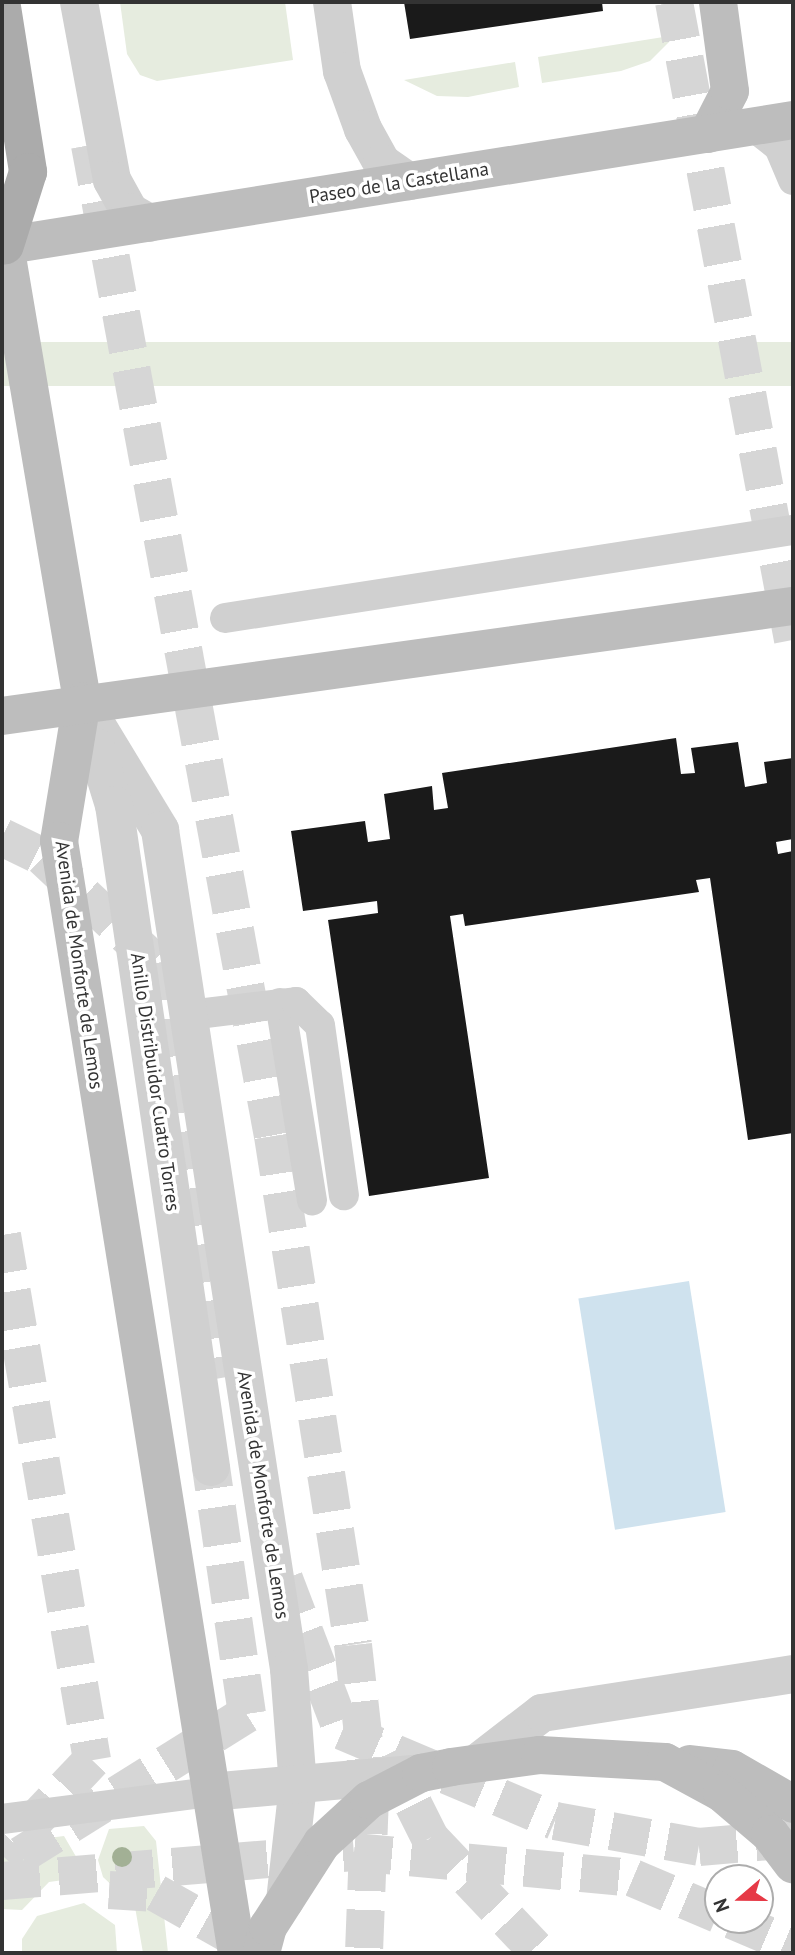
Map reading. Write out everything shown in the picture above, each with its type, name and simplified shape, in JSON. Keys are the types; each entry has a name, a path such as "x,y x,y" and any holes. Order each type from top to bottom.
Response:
{"main road":[{"path":"708,134 730,91 718,2"},
{"path":"2,7 28,172 3,245 82,701"},
{"name":"Paseo de la Castellana","path":"3,245 793,120"},
{"path":"2,716 82,701 793,606"},
{"name":"Avenida de Monforte de Lemos","path":"82,701 59,841 237,1953"},
{"name":"Avenida de Monforte de Lemos","path":"261,1953 285,1900 322,1843 369,1800 421,1773 477,1763 604,1754 665,1762 722,1793 770,1834 793,1864"},
{"path":"665,1762 732,1769 793,1804"}],"street":[{"path":"79,2 112,180 130,212 149,223"},
{"path":"332,2 342,71 363,129 382,163 408,181"},
{"name":"Avenida de Monforte de Lemos","path":"82,701 160,830 279,1591 298,1784 285,1900"},
{"name":"Anillo Distribuidor Cuatro Torres","path":"82,701 114,805 211,1466"},
{"path":"477,1763 542,1713 793,1674"},
{"name":"Avenida de Monforte de Lemos","path":"211,1792 421,1773"}],"lane":[{"path":"755,128 779,147 793,180"},
{"path":"225,618 793,530"},
{"path":"189,1015 296,1002 320,1025 345,1195"},
{"path":"280,1003 312,1200"},
{"path":"2,1819 211,1792"}],"shaded area":[{"path":"120,2 285,2 293,60 157,81 140,75 127,54"},
{"path":"676,35 650,61 621,71 542,83 538,57"},
{"path":"515,62 519,87 468,97 437,96 404,80"},
{"path":"2,342 793,342 793,386 2,386"},
{"path":"144,1826 156,1841 168,1953 143,1953 135,1907 103,1877 98,1860 109,1829"},
{"path":"64,1836 78,1860 71,1879 49,1882 22,1910 2,1909 2,1844"},
{"path":"84,1903 115,1925 117,1953 22,1953 22,1939 37,1916"}],"water":[{"path":"689,1281 726,1512 615,1530 578,1299"}],"building":[{"path":"404,2 602,2 603,11 410,39"},
{"path":"676,738 681,774 695,773 691,748 738,742 745,787 767,783 764,762 793,758 793,839 776,842 778,854 793,851 793,1133 748,1140 710,878 696,880 699,892 465,926 463,914 450,916 489,1178 369,1196 328,920 378,913 377,901 303,911 291,831 365,821 368,842 390,839 384,794 432,786 434,810 448,808 442,773"}],"tunnel":[{"path":"674,2 793,640"},
{"path":"90,145 273,1136 353,1645 370,1796 364,1953"},
{"path":"2,837 43,857 156,963 225,1377"},
{"path":"2,1235 92,1760 2,1855"},
{"path":"21,1855 247,1714 211,1467"},
{"path":"284,1579 342,1731 555,1821 699,1847 793,1839"},
{"path":"388,1754 430,1838 539,1953"},
{"path":"2,1881 354,1852 633,1878 704,1908"},
{"path":"109,1890 156,1893 257,1950"},
{"path":"765,1934 793,1946"}]}
